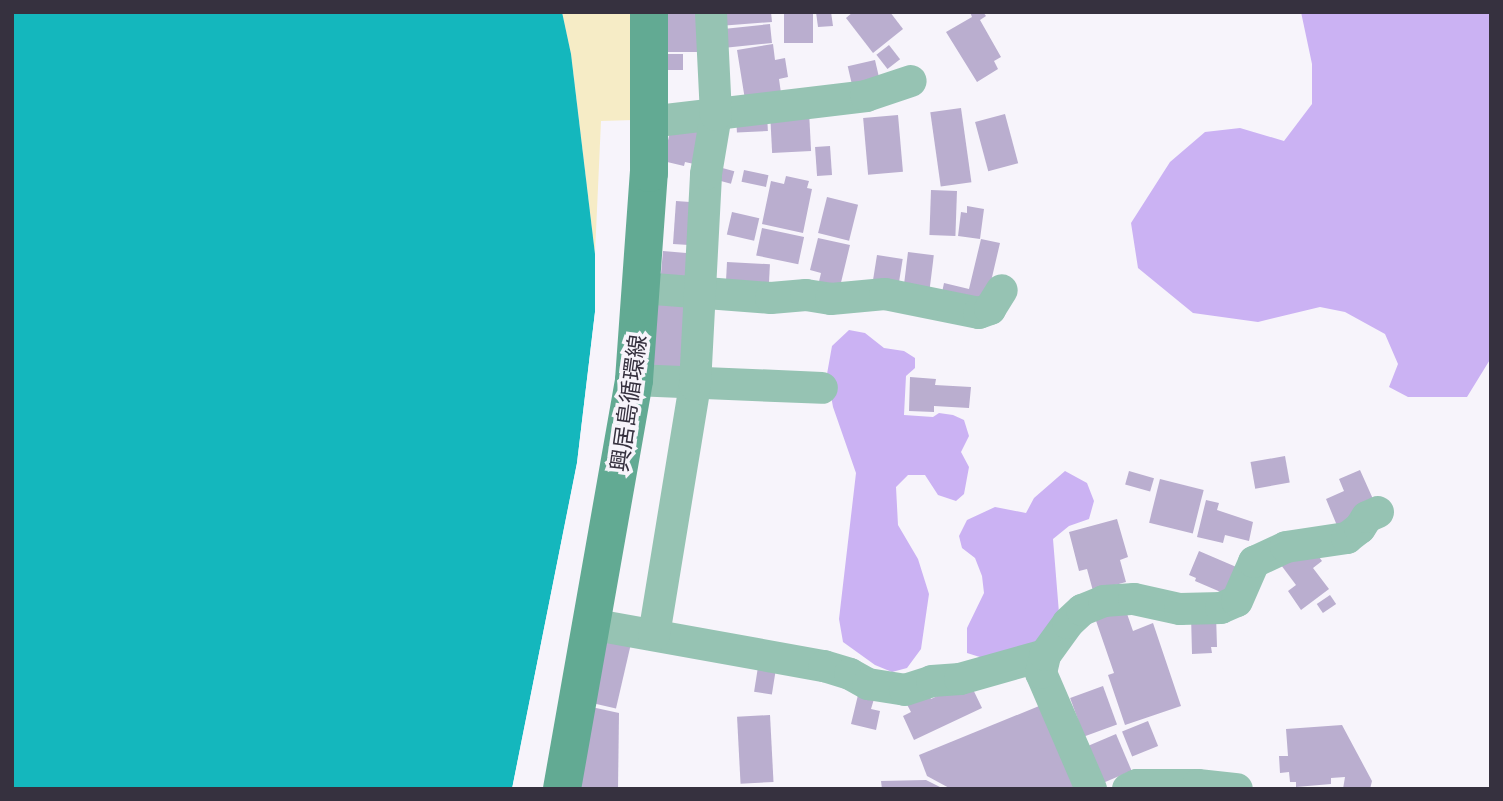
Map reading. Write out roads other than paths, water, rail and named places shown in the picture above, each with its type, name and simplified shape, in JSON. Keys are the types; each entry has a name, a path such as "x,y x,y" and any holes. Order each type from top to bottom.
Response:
{"main road":[{"name":"興居島循環線","path":"562,789 634,380 649,173 649,12"}],"street":[{"path":"654,635 695,385 702,293 706,174 716,115 711,12"},
{"path":"649,122 866,96 911,81"},
{"path":"641,288 771,298 806,295 831,299 885,294 979,313 990,309 1002,290"},
{"path":"634,380 695,385 822,388"},
{"path":"1091,789 1041,673 1045,655 1082,610 1104,601 1134,599 1180,609 1221,608 1237,601 1254,562 1286,547 1347,538 1360,528 1367,517 1378,512"},
{"path":"590,624 824,666 850,674 868,684 905,690 932,681 960,679 1045,655"},
{"path":"1128,789 1137,785 1198,785 1237,789"}],"water":[{"path":"12,12 562,12 571,54 595,254 595,312 577,463 512,789 12,789"}]}
